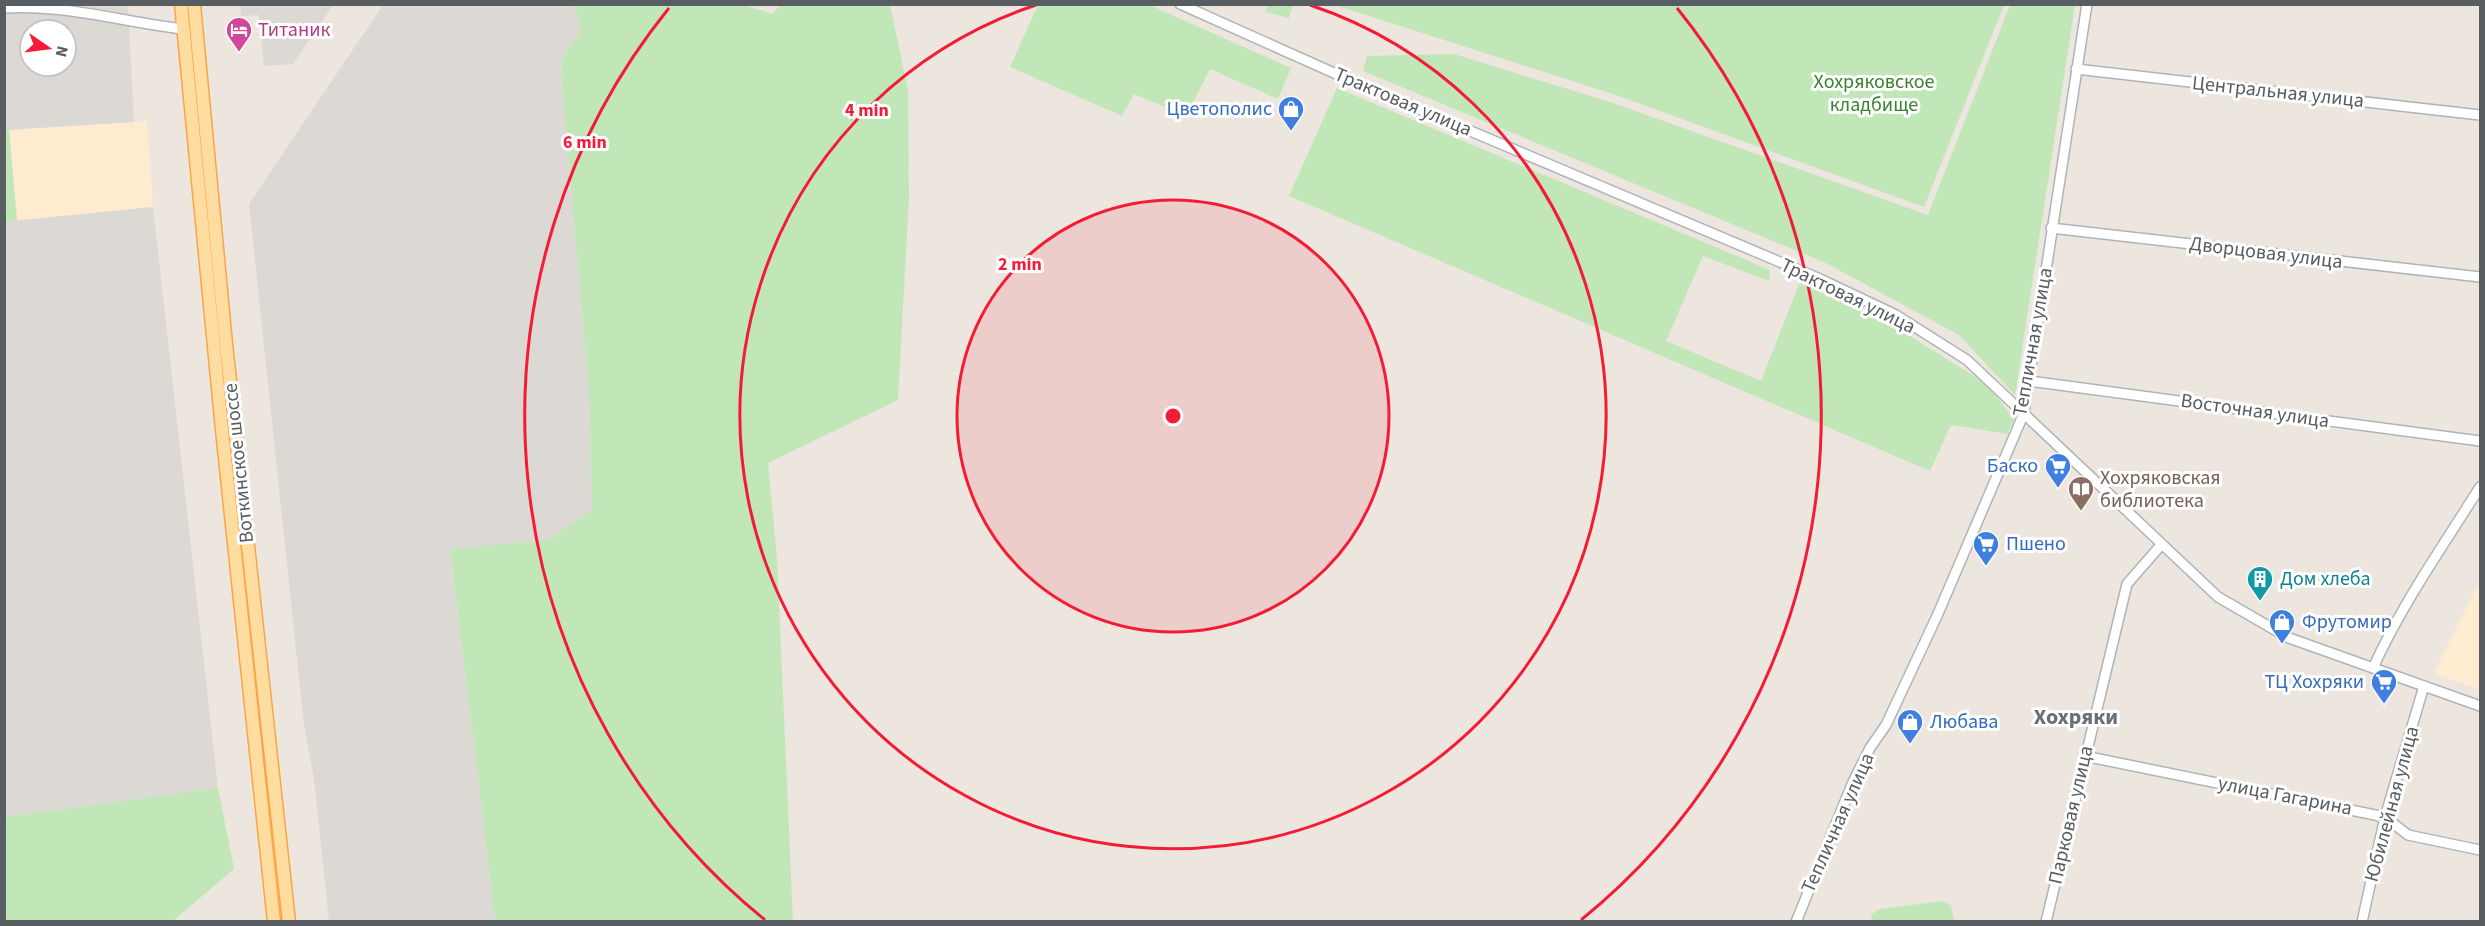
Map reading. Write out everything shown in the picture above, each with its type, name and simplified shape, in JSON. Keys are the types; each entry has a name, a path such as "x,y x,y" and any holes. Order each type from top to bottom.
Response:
{"main road":[{"name":"Воткинское шоссе","path":"181,4 222,430 274,921"},
{"name":"Воткинское шоссе","path":"194,4 226,344 289,921"}],"street":[{"name":"Трактовая улица","path":"1180,4 1334,73 1820,279 1896,315 1967,360 2218,597 2289,638 2481,706"},
{"name":"Тепличная улица","path":"1796,921 1852,782 1870,748 1886,726 2024,413 2087,4"},
{"path":"4,8 37,6 107,15 183,29"},
{"name":"Центральная улица","path":"2076,69 2481,114"},
{"name":"Дворцовая улица","path":"2051,228 2481,278"},
{"name":"Восточная улица","path":"2029,381 2481,441"},
{"path":"2373,668 2386,639 2418,584 2481,487"},
{"name":"Парковая улица","path":"2046,921 2127,584 2161,545"},
{"name":"Юбилейная улица","path":"2362,921 2385,816 2424,686"},
{"name":"улица Гагарина","path":"2084,756 2385,816 2408,835 2481,850"}],"shaded area":[{"path":"240,4 333,5 293,64 264,66 259,15 241,16"},
{"path":"5,5 128,5 134,122 5,130"},
{"path":"383,5 574,5 581,31 562,58 561,77 589,391 592,509 549,540 450,550 495,921 329,921 314,779 304,725 249,204"},
{"path":"147,121 153,207 17,220 9,130"},
{"path":"153,207 218,788 5,817 4,222"},
{"path":"2480,580 2480,690 2434,673"}],"green space":[{"path":"1147,4 1291,68 1278,99 1210,69 1190,108 1171,101 1167,108 1134,94 1122,116 1010,67 1038,5"},
{"path":"1268,4 1293,5 1289,18 1265,12"},
{"name":"Хохряковское кладбище","path":"2004,4 1924,207 1616,95 1335,5"},
{"path":"574,5 744,5 773,14 780,5 890,5 908,91 909,197 898,400 768,463 777,558 793,921 495,921 450,549 549,540 592,509 589,391 561,77 562,58 581,31"},
{"path":"2010,5 2075,5 2015,395 1959,335 1826,263 1363,71 1367,56 1454,54 1613,103 1928,215"},
{"path":"1337,88 1770,270 1769,281 1703,256 1666,341 1761,381 1800,282 1902,331 1988,385 2014,420 2007,434 1951,425 1930,471 1289,196"},
{"path":"5,130 9,130 17,220 5,222"},
{"path":"218,788 234,869 173,921 5,921 5,817"},
{"path":"1943,901 1951,906 1954,921 1871,921 1872,914 1880,909"}],"place":[{"name":"Титаник","path":"239,53"},
{"name":"Цветополис","path":"1291,132"},
{"name":"Баско","path":"2058,489"},
{"name":"Хохряковская библиотека","path":"2081,512"},
{"name":"Пшено","path":"1986,567"},
{"name":"Дом хлеба","path":"2260,602"},
{"name":"Фрутомир","path":"2282,645"},
{"name":"ТЦ Хохряки","path":"2384,705"},
{"name":"Любава","path":"1910,745"}],"district":[{"name":"Хохряки","path":"2076,717"}]}
